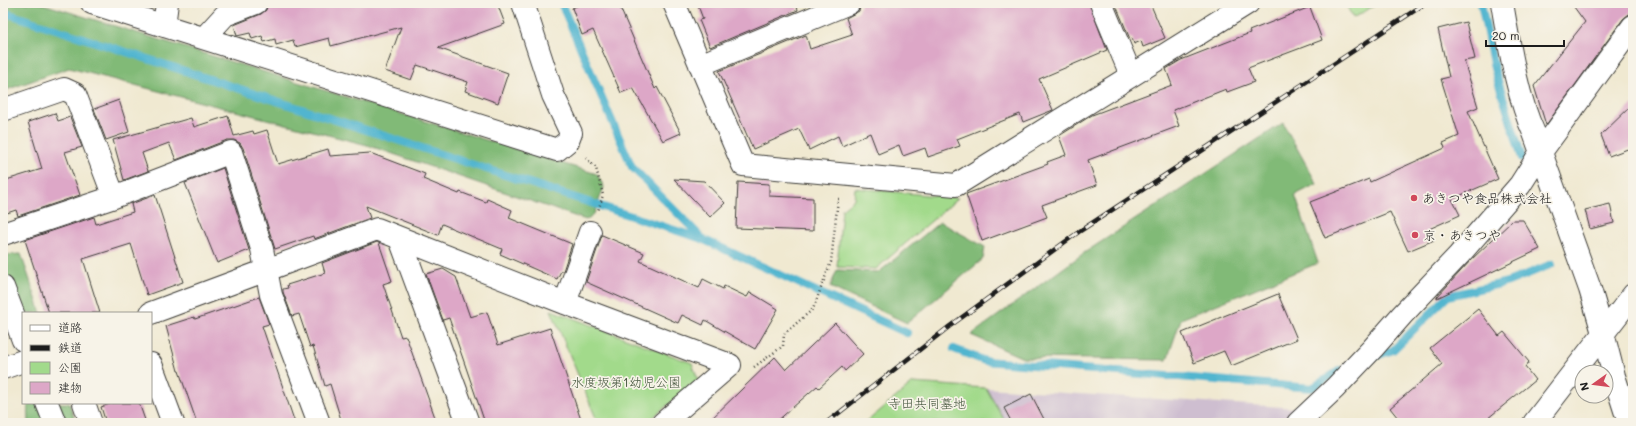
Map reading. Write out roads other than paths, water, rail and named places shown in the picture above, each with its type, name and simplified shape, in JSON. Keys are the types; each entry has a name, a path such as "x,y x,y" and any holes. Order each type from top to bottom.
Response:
{"street":[{"path":"92,3 557,150 568,141 571,132 553,95 523,3"},
{"path":"164,26 167,3"},
{"path":"204,38 225,15 256,3"},
{"path":"674,3 743,164 956,185 1248,3"},
{"path":"700,65 848,3"},
{"path":"1101,3 1131,75"},
{"path":"1502,3 1512,58 1528,120 1590,289 1614,376 1629,423"},
{"path":"1298,423 1335,388 1373,348 1459,255 1520,185 1541,152 1633,26"},
{"path":"3,110 64,89 75,94 114,197"},
{"path":"3,234 114,197 230,152 262,249 272,295 319,423"},
{"path":"565,303 594,222"},
{"path":"152,313 377,229 565,303 730,365 663,423"},
{"path":"400,239 468,423"},
{"path":"3,287 22,337"},
{"path":"1534,423 1633,295"},
{"path":"3,368 22,361"},
{"path":"152,367 173,423"},
{"path":"47,404 55,423"},
{"path":"84,404 91,423"}],"waterway":[{"path":"561,3 632,167 702,238"},
{"path":"1481,3 1494,68 1522,158"},
{"path":"3,12 702,239 907,333"},
{"path":"1373,357 1393,350 1448,296 1508,282 1552,264"},
{"path":"954,349 985,361 1312,388 1340,370"}],"railway":[{"path":"826,423 950,326 1080,231 1426,3"}],"place":[{"name":"あきつや食品株式会社","path":"1414,198"},
{"name":"京・あきつや","path":"1415,235"}],"park label":[{"name":"水度坂第1幼児公園","path":"626,382"},
{"name":"寺田共同墓地","path":"927,403"}]}
